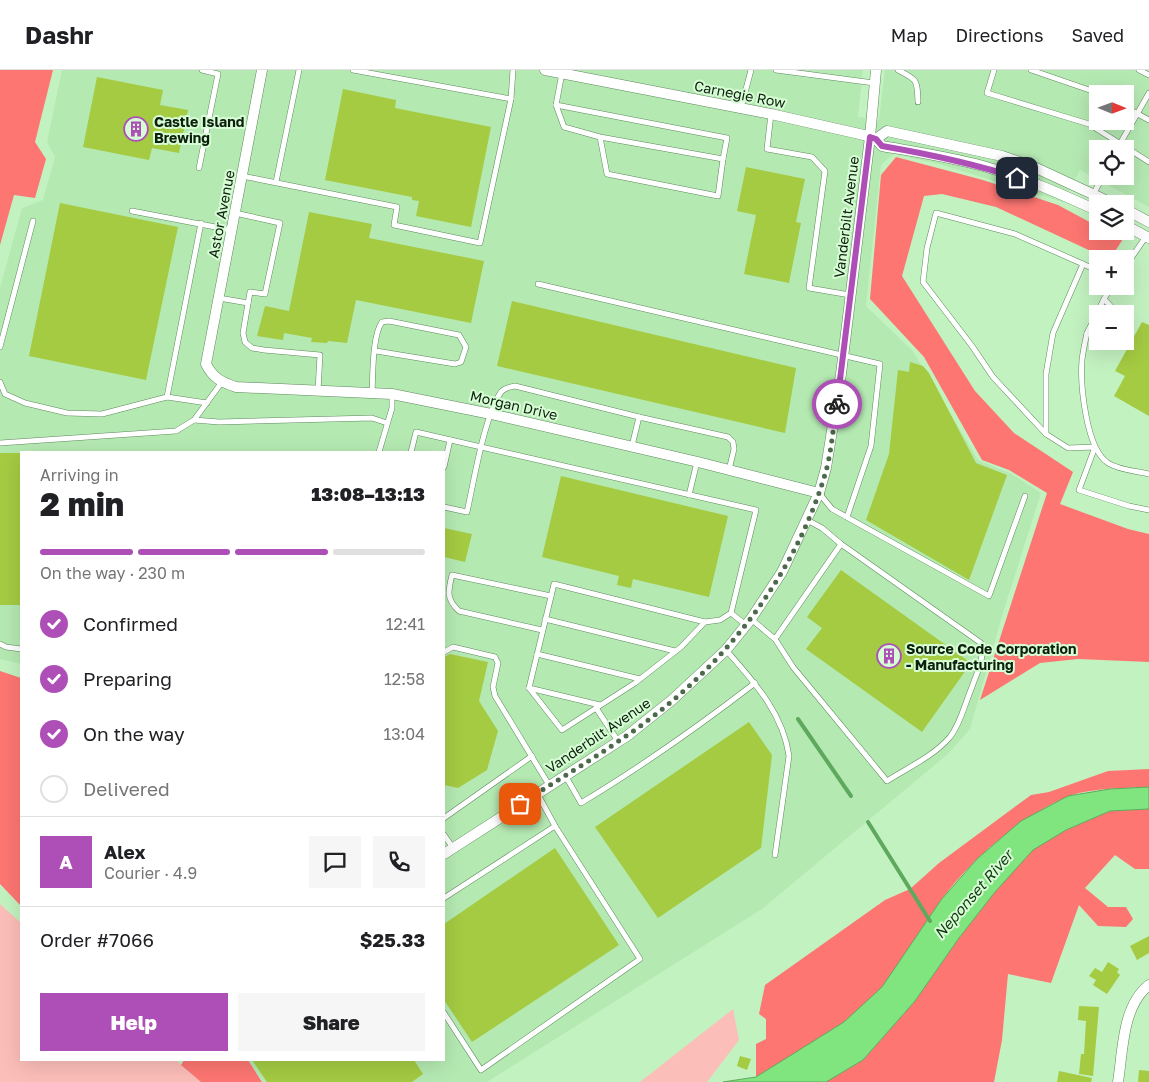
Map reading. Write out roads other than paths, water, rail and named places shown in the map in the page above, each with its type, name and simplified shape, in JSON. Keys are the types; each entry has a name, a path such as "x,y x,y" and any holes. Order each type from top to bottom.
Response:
{"street":[{"name":"Astor Avenue","path":"222,382 212,374 206,364 262,70"},
{"name":"Carnegie Row","path":"545,70 771,114 873,138 882,146 941,156 984,166 1059,193 1089,207"},
{"name":"Vanderbilt Avenue","path":"448,851 618,741 672,700 726,650 749,622 782,572 819,493 826,468 873,138 876,70"},
{"path":"873,138 887,131 971,147 1034,167 1098,195"},
{"path":"1134,214 1149,222"},
{"path":"1134,229 1148,236"},
{"name":"Morgan Drive","path":"222,382 236,387 392,394 491,414 698,462 819,493"},
{"path":"1118,1082 1128,1019 1142,990 1149,985"}],"lane":[{"path":"199,168 218,74 202,70"},
{"path":"276,182 299,70"},
{"path":"353,70 511,100"},
{"path":"242,176 397,207 394,225 480,243 511,100 513,70"},
{"path":"740,108 751,70"},
{"path":"776,70 874,83"},
{"path":"898,70 917,82 918,102"},
{"path":"994,70 986,93 1089,124 1111,140"},
{"path":"1031,70 1089,90"},
{"path":"1139,70 1149,75"},
{"path":"562,73 556,105 564,126 600,137 723,160"},
{"path":"1122,140 1149,93"},
{"path":"556,105 727,138 718,196 607,174 600,137"},
{"path":"1134,111 1149,120"},
{"path":"771,114 767,149 812,157 826,171 809,288 850,295"},
{"path":"1134,154 1149,162"},
{"path":"1094,193 1098,185"},
{"path":"132,211 232,230"},
{"path":"1089,267 1015,234 936,213 927,248 923,282 993,377 1046,434 1068,448 1095,447"},
{"path":"235,214 280,223 266,294 250,292 243,333 245,342 252,348 320,355 318,391"},
{"path":"0,347 33,221"},
{"path":"167,397 201,223"},
{"path":"1134,255 1148,236"},
{"path":"1046,434 1046,374 1053,333 1083,264"},
{"path":"538,284 880,364 871,446 847,517"},
{"path":"1106,295 1087,333 1082,358 1082,386 1095,447 1107,462 1117,467 1149,474"},
{"path":"219,298 248,303"},
{"path":"1104,299 1110,305"},
{"path":"372,393 378,328 382,322 459,335 466,347 461,362 455,364 376,351"},
{"path":"0,382 5,394 25,403 67,413 102,414 167,397 207,403"},
{"path":"0,443 176,431 194,420 222,382"},
{"path":"445,507 467,512 491,414 502,390 514,386 728,437 734,442 729,470"},
{"path":"379,451 392,408 392,394"},
{"path":"632,447 639,417"},
{"path":"194,420 219,422 372,418 387,423"},
{"path":"411,451 416,432 756,510 731,613 720,620 705,622 554,584 529,688"},
{"path":"445,462 450,440"},
{"path":"1095,447 1078,490 1129,506 1149,510"},
{"path":"689,495 698,462"},
{"path":"819,493 832,509 988,596 1025,496"},
{"path":"731,613 775,639 793,667 887,781 938,749 950,737 956,727 981,664 983,652 981,642 841,544 822,528 807,520"},
{"path":"775,639 841,544"},
{"path":"542,630 459,611 451,604 447,594 450,581 452,575 551,596"},
{"path":"545,619 675,651"},
{"path":"529,688 562,730 640,679 675,651 705,622"},
{"path":"0,644 20,649"},
{"path":"445,651 453,647 495,657 498,663 493,687 495,696 549,785"},
{"path":"726,650 755,683 776,714 787,740 789,756 775,855"},
{"path":"537,654 640,679"},
{"path":"564,775 581,803 620,780 708,719 755,683"},
{"path":"529,688 598,706 618,741"},
{"path":"445,817 532,756"},
{"path":"445,1015 481,1070 640,960 555,826 537,793"},
{"path":"445,897 555,826"}],"water":[{"name":"Neponset River","path":"1149,787 1149,809 1110,811 1066,830 1033,850 995,892 959,938 915,1001 863,1060 826,1082 723,1082 756,1077 844,1022 882,987 941,900 977,859 1021,821 1068,796 1110,789"}],"waterway":[{"path":"798,719 851,796"},
{"name":"Neponset River","path":"868,822 930,921"}],"place":[{"name":"Castle Island Brewing","path":"136,129"},
{"name":"Source Code Corporation - Manufacturing","path":"889,656"}]}
